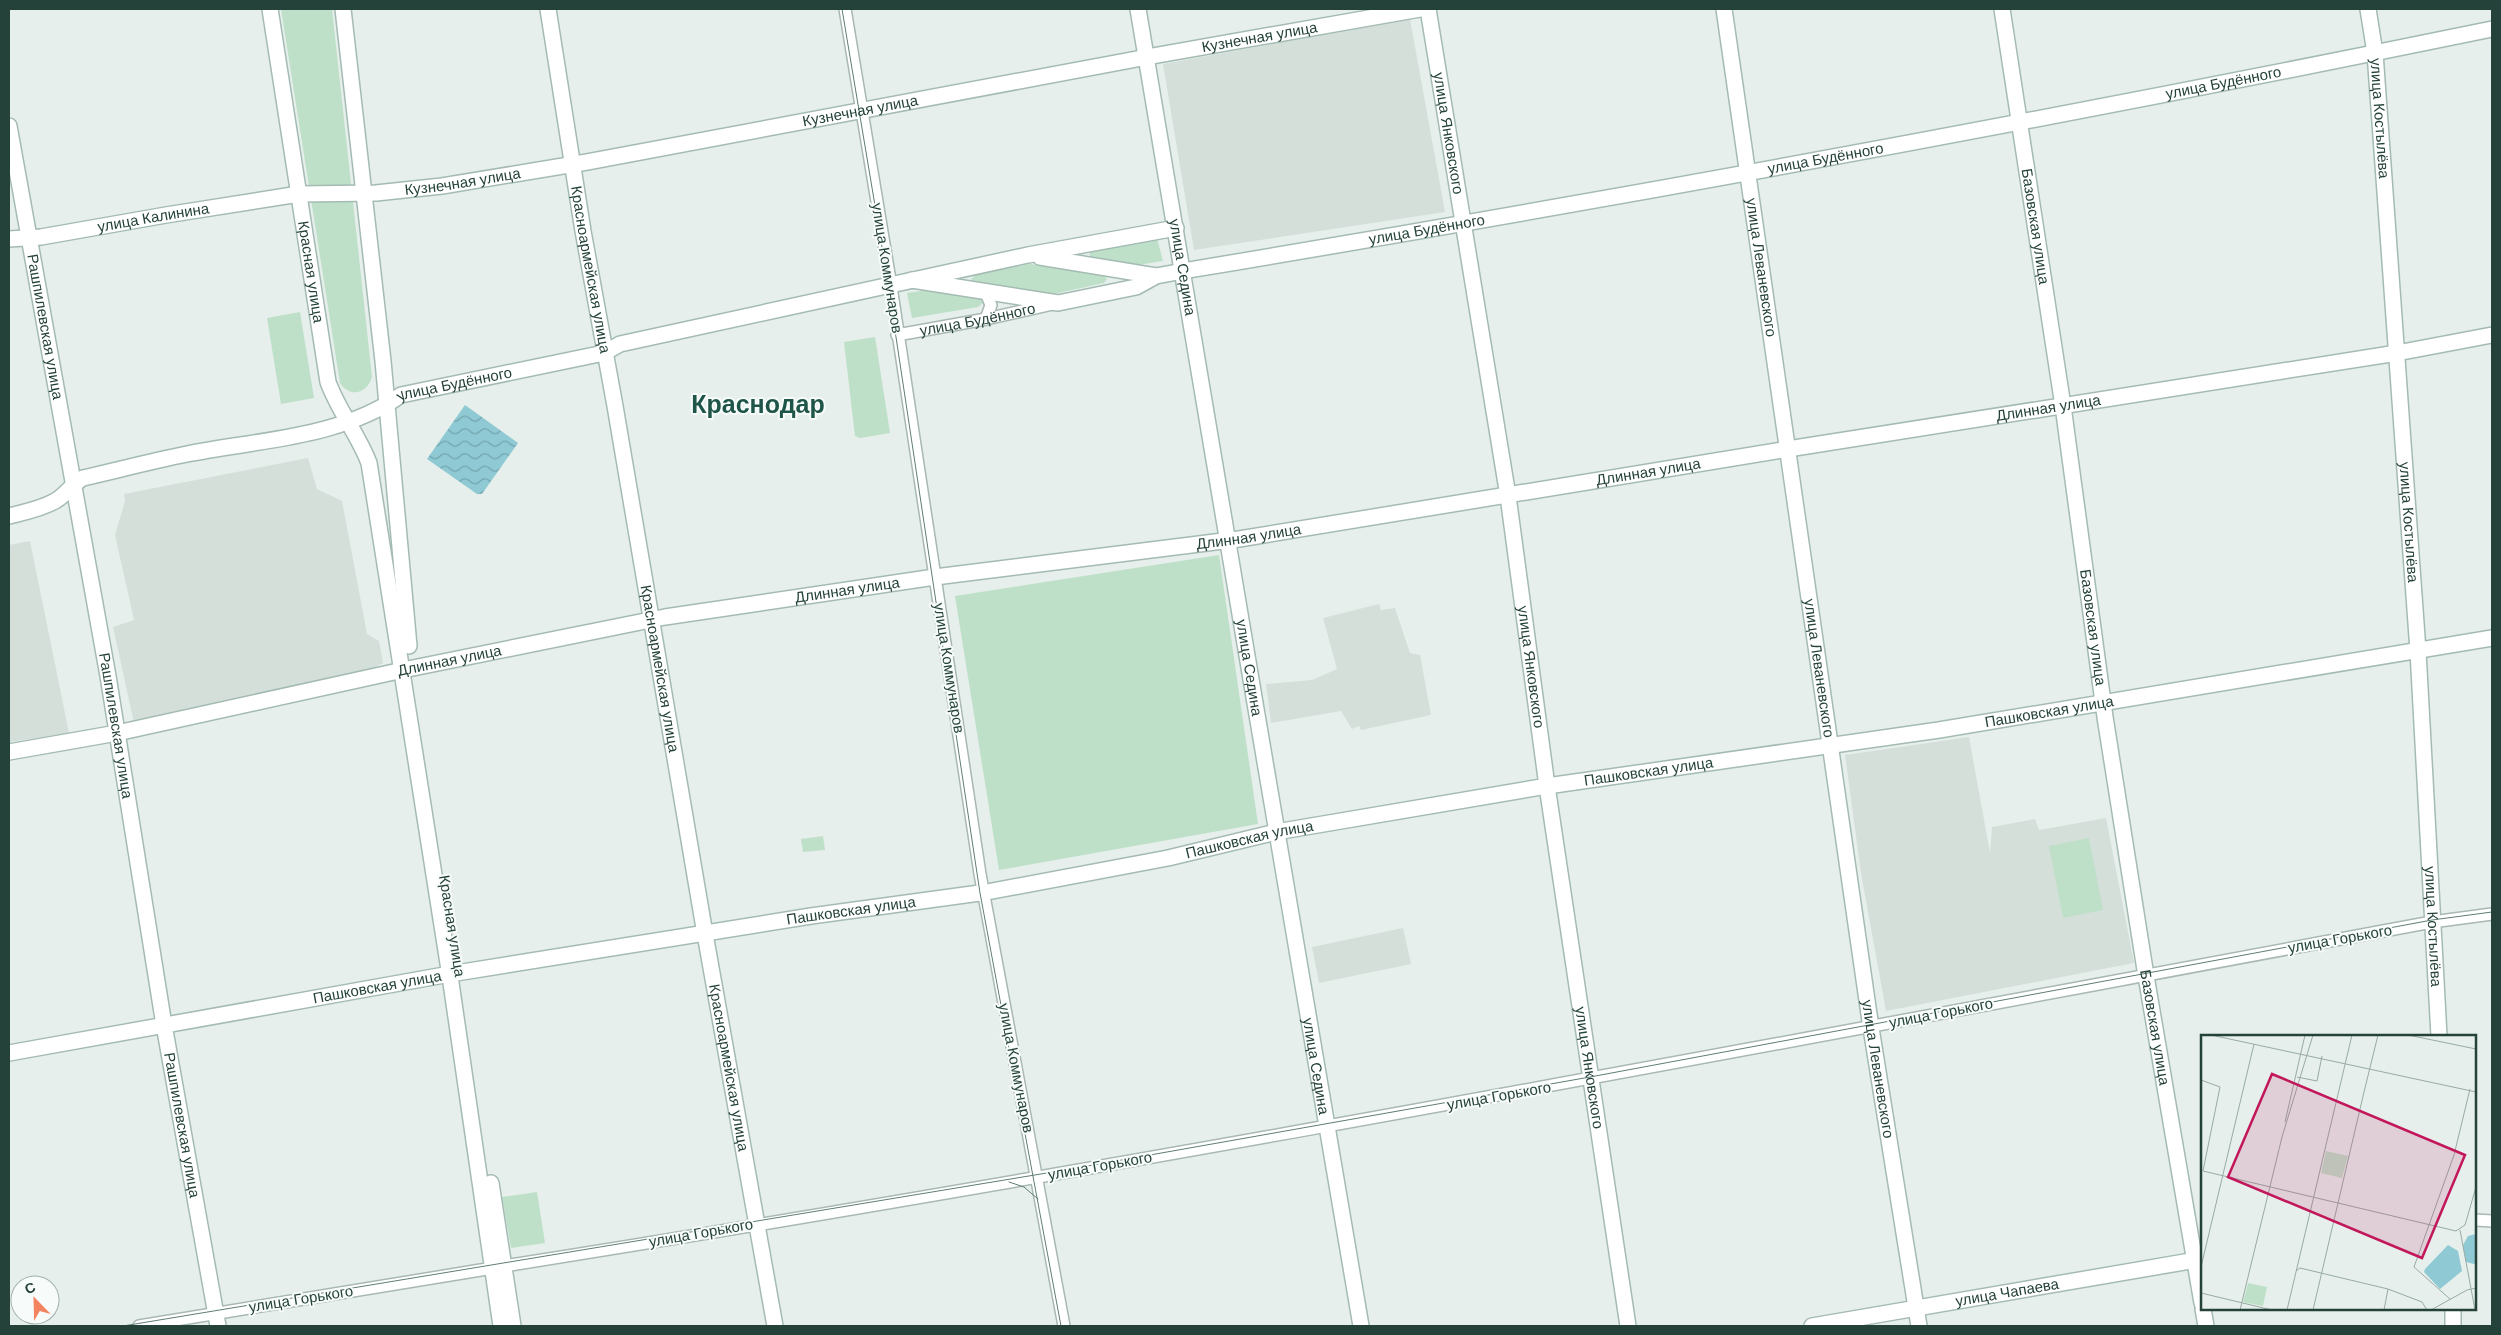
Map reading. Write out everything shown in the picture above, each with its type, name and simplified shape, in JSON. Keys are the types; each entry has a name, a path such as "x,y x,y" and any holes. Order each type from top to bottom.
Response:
{"street":[{"name":"Красная улица","path":"270,9 328,382 346,422 363,448 369,463 378,527 408,669 498,1267 501,1326"},
{"name":"Красная улица","path":"343,9 383,361 398,524 408,669"},
{"name":"Красноармейская улица","path":"548,9 604,353 775,1326"},
{"name":"улица Коммунаров","path":"845,9 936,577 984,893 1064,1326"},
{"name":"улица Седина","path":"1138,9 1184,271 1326,1127 1362,1326"},
{"name":"Кузнечная улица","path":"299,194 363,193 442,186 572,164 1147,57 1420,9"},
{"name":"улица Янковского","path":"1428,9 1508,496 1547,786 1628,1326"},
{"name":"улица Леваневского","path":"1724,9 1871,1026 1919,1326"},
{"name":"Базовская улица","path":"2002,9 2063,406 2104,704 2146,974 2199,1260 2201,1289"},
{"name":"улица Костылёва","path":"2368,9 2375,53 2418,651 2439,1035"},
{"name":"улица Будённого","path":"897,334 986,319 1136,287 1156,276 1464,223 2019,123 2492,29"},
{"name":"Рашпилевская улица","path":"9,126 117,733 164,1025 216,1320"},
{"name":"улица Калинина","path":"9,239 28,239 299,194"},
{"name":"улица Будённого","path":"9,516 33,511 57,500 72,484 83,478 159,460 296,434 346,422 386,406 401,395 604,353 620,344 1028,255 1176,228"},
{"name":"улица Будённого","path":"1028,255 1156,276"},
{"name":"улица Будённого","path":"912,280 1058,303"},
{"path":"986,293 991,304 986,319"},
{"name":"Длинная улица","path":"9,752 117,733 408,669 652,621 936,577 1229,541 1788,449 2396,353 2492,335"},
{"path":"378,527 398,524"},
{"name":"Пашковская улица","path":"9,1053 454,973 811,916 984,893 1168,858 1276,832 1547,786 1830,746 2104,704 2492,638"},
{"name":"улица Горького","path":"138,1326 216,1320 498,1267 1037,1178 1591,1080 2146,974 2432,922 2492,914"},
{"path":"2476,1220 2492,1221"},
{"name":"улица Чапаева","path":"1812,1326 2199,1260"},
{"name":"Красная улица","path":"498,1267 513,1326"},
{"path":"2203,1310 2206,1326"},
{"path":"2453,1310 2453,1326"}],"shaded area":[{"path":"1410,19 1445,212 1194,250 1163,64"},
{"path":"308,458 317,489 342,501 367,634 379,641 383,663 368,671 134,723 113,627 134,620 115,535 125,501 124,494"},
{"path":"30,541 69,733 9,742 9,545"},
{"path":"1379,604 1381,610 1395,608 1410,653 1420,655 1431,715 1361,730 1359,726 1352,729 1341,711 1271,723 1266,684 1312,680 1337,669 1323,618"},
{"path":"1969,737 1990,853 1992,827 2035,819 2039,830 2106,818 2134,963 1886,1011 1861,873 1845,755"},
{"path":"1403,928 1411,964 1319,983 1312,947"}],"green space":[{"path":"281,9 332,9 372,377 370,383 358,392 349,391 340,383"},
{"path":"1157,238 1163,261 1138,265 1092,259 1089,254 1093,251"},
{"path":"1030,264 1102,274 1107,279 1104,283 1049,295 974,283 971,279 976,275"},
{"path":"927,290 981,299 983,303 978,307 912,318 907,293"},
{"path":"300,312 314,398 281,404 267,318"},
{"path":"875,337 890,433 860,438 855,436 844,342"},
{"path":"1219,555 1258,824 999,870 955,596"},
{"path":"823,836 825,850 803,852 801,839"},
{"path":"2089,838 2103,910 2063,918 2049,846"},
{"path":"537,1192 545,1243 511,1248 502,1197"}],"water":[{"path":"465,405 518,443 482,494 477,494 427,459"}],"tram line":[{"path":"842,9 886,271 980,893 1061,1326"},
{"path":"123,1326 1071,1169 1590,1077 2432,920 2492,912"},
{"path":"1009,1182 1024,1187 1038,1199"}],"district":[{"name":"Краснодар","path":"758,404"}]}
